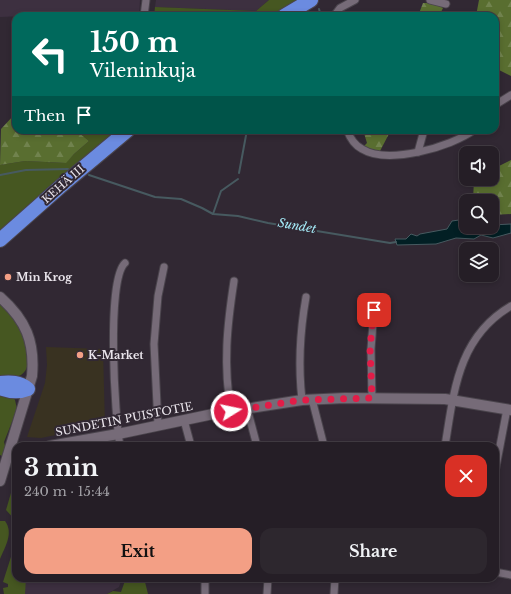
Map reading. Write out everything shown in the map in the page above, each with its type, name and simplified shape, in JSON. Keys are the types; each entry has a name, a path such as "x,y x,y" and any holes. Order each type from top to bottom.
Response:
{"highway":[{"path":"291,12 311,0"},
{"name":"KEHÄ III","path":"0,240 123,134"},
{"path":"0,383 10,382 22,384 28,389 20,393 0,388"}],"street":[{"path":"144,12 146,0"},
{"path":"337,12 340,8 355,0"},
{"path":"430,0 446,4"},
{"path":"499,102 511,95"},
{"path":"348,134 356,145 370,153 401,156 442,146 468,134"},
{"path":"418,152 423,134"},
{"path":"119,442 114,385 114,314 118,280 122,266 125,263"},
{"path":"158,425 154,344 158,296 164,267"},
{"path":"231,411 226,365 226,335 234,281"},
{"path":"0,297 17,314 24,324 31,342 33,360 32,376 16,442"},
{"path":"302,400 299,358 306,297"},
{"path":"446,442 460,367 470,347 487,324 511,306"},
{"path":"372,398 370,348 374,310"},
{"name":"SUNDETIN PUISTOTIE","path":"73,442 246,408 312,399 372,398 453,400 509,409"},
{"path":"312,399 323,442"},
{"path":"246,408 256,442"},
{"path":"499,454 509,409"},
{"path":"184,420 190,442"},
{"path":"0,482 12,452"},
{"path":"499,573 511,575"},
{"path":"205,582 205,594"},
{"path":"267,594 268,582"},
{"path":"334,594 335,582"}],"shaded area":[{"path":"0,0 140,0 139,12 12,12 12,17 0,17"},
{"path":"156,0 269,0 256,11 155,7"},
{"path":"459,220 459,234 499,234 499,225 511,224 511,233 493,238 481,235 474,239 456,238 436,244 397,245 395,239 406,239 411,234 417,236 420,234 447,229 452,221"},
{"path":"46,347 103,349 105,425 41,438 27,437 45,383 47,365"},
{"path":"22,582 121,582 119,587 107,594 20,594"}],"green space":[{"path":"269,0 300,0 280,12 154,12 155,7 256,11"},
{"path":"479,0 511,0 511,76 499,70 499,12 477,12"},
{"path":"423,3 434,3 443,8 441,12 420,12"},
{"path":"12,117 12,134 80,134 89,141 66,163 25,161 0,165 1,129"},
{"path":"80,134 115,134 0,234 0,165 25,161 65,163 89,141"},
{"path":"364,134 389,134 380,151 375,151 364,146 367,143"},
{"path":"511,160 511,214 499,215 499,194 473,194 474,186 499,186 499,166"},
{"path":"0,301 18,323 25,338 27,347 28,363 26,370 21,375 14,377 0,378"},
{"path":"0,392 12,396 15,400 17,409 4,442 6,449 2,456 0,455"},
{"path":"12,490 12,517 6,510"},
{"path":"0,521 5,521 8,526 9,535 0,559"},
{"path":"12,554 12,582 26,582 25,594 4,594 3,588 8,587 8,584 3,582"},
{"path":"125,582 145,582 148,594 107,594 113,591 121,592"}],"waterway":[{"path":"239,173 246,134"},
{"name":"Sundet","path":"0,175 26,170 68,169"},
{"name":"Sundet","path":"89,175 155,197 181,199 213,214 238,216 268,223 390,243 396,242"},
{"path":"213,214 221,191 238,179"}],"place":[{"name":"Min Krog","path":"8,277"},
{"name":"K-Market","path":"80,355"}],"route":[{"path":"231,411 302,400 372,398 370,348 374,310"}]}
